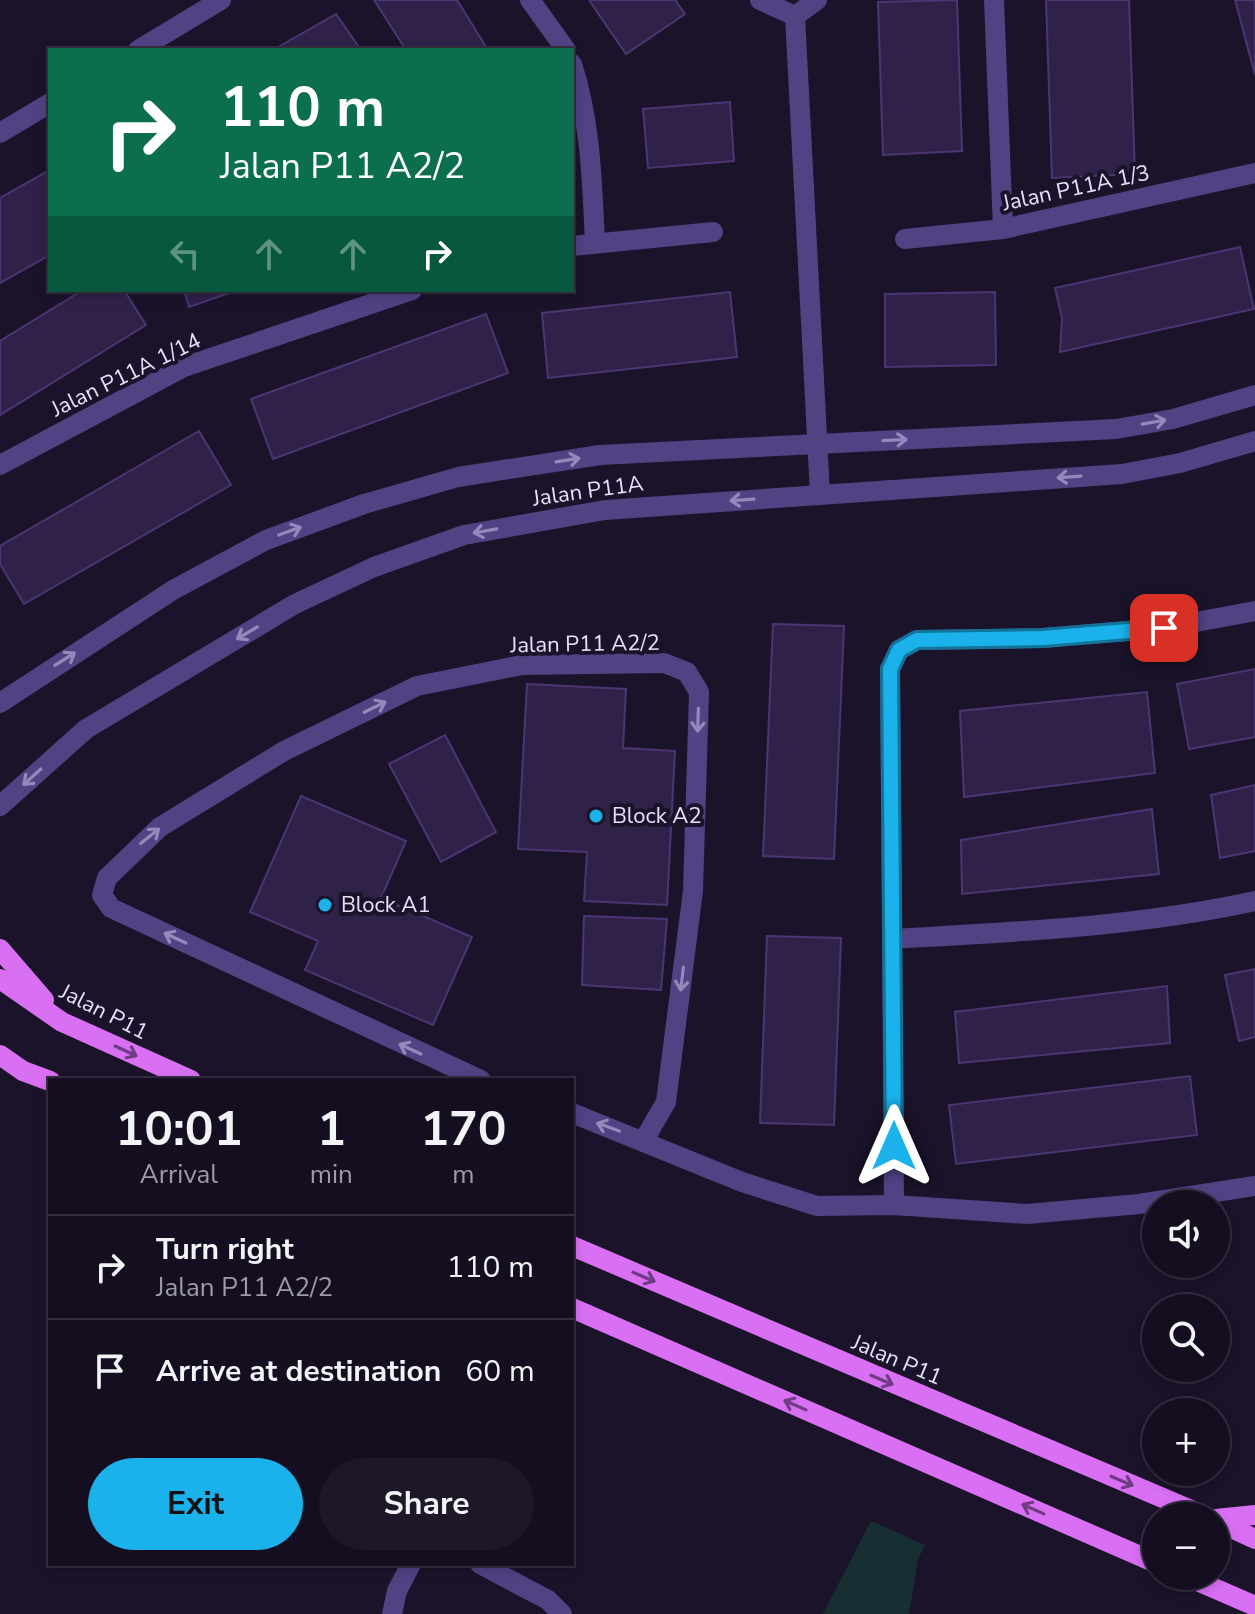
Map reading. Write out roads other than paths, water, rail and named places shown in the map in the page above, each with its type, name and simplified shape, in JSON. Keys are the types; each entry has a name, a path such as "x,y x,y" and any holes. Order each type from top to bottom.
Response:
{"main road":[{"path":"0,949 62,1022"},
{"name":"Jalan P11","path":"0,979 62,1022 187,1078"},
{"path":"0,1055 23,1071"},
{"path":"0,1066 48,1080"},
{"name":"Jalan P11","path":"574,1247 1172,1502"},
{"path":"574,1309 1142,1557"},
{"path":"1230,1518 1255,1515"},
{"path":"1230,1527 1255,1539"},
{"path":"1218,1590 1255,1606"}],"street":[{"path":"141,48 221,0"},
{"path":"530,0 565,48"},
{"path":"760,0 795,16"},
{"path":"795,16 817,0"},
{"path":"994,0 1003,229"},
{"path":"795,16 820,494"},
{"path":"574,70 584,102 590,143 595,243"},
{"path":"0,133 48,104"},
{"name":"Jalan P11A 1/3","path":"905,239 1003,229 1255,173"},
{"path":"574,246 713,232"},
{"name":"Jalan P11A 1/14","path":"0,465 184,367 406,292"},
{"name":"Jalan P11A","path":"0,703 173,590 266,540 364,504 458,477 600,455 1116,429 1173,419 1255,395"},
{"name":"Jalan P11A","path":"0,806 86,729 295,604 374,567 464,535 605,510 1122,474 1180,463 1255,441"},
{"path":"894,1205 890,669 899,650 917,640 1043,638 1164,628 1255,611"},
{"name":"Jalan P11 A2/2","path":"476,1078 111,908 102,895 107,878 160,827 284,751 417,686 522,665 664,663 687,672 699,692 693,891 666,1102 644,1140"},
{"path":"892,939 1045,930 1208,912 1255,901"},
{"path":"574,1114 742,1182 817,1206 894,1205 1027,1214 1139,1204 1255,1186"},
{"path":"392,1614 397,1591 410,1566"},
{"path":"484,1566 548,1600 562,1614"}],"place":[{"name":"Block A2","path":"596,816"},
{"name":"Block A1","path":"325,905"}]}
